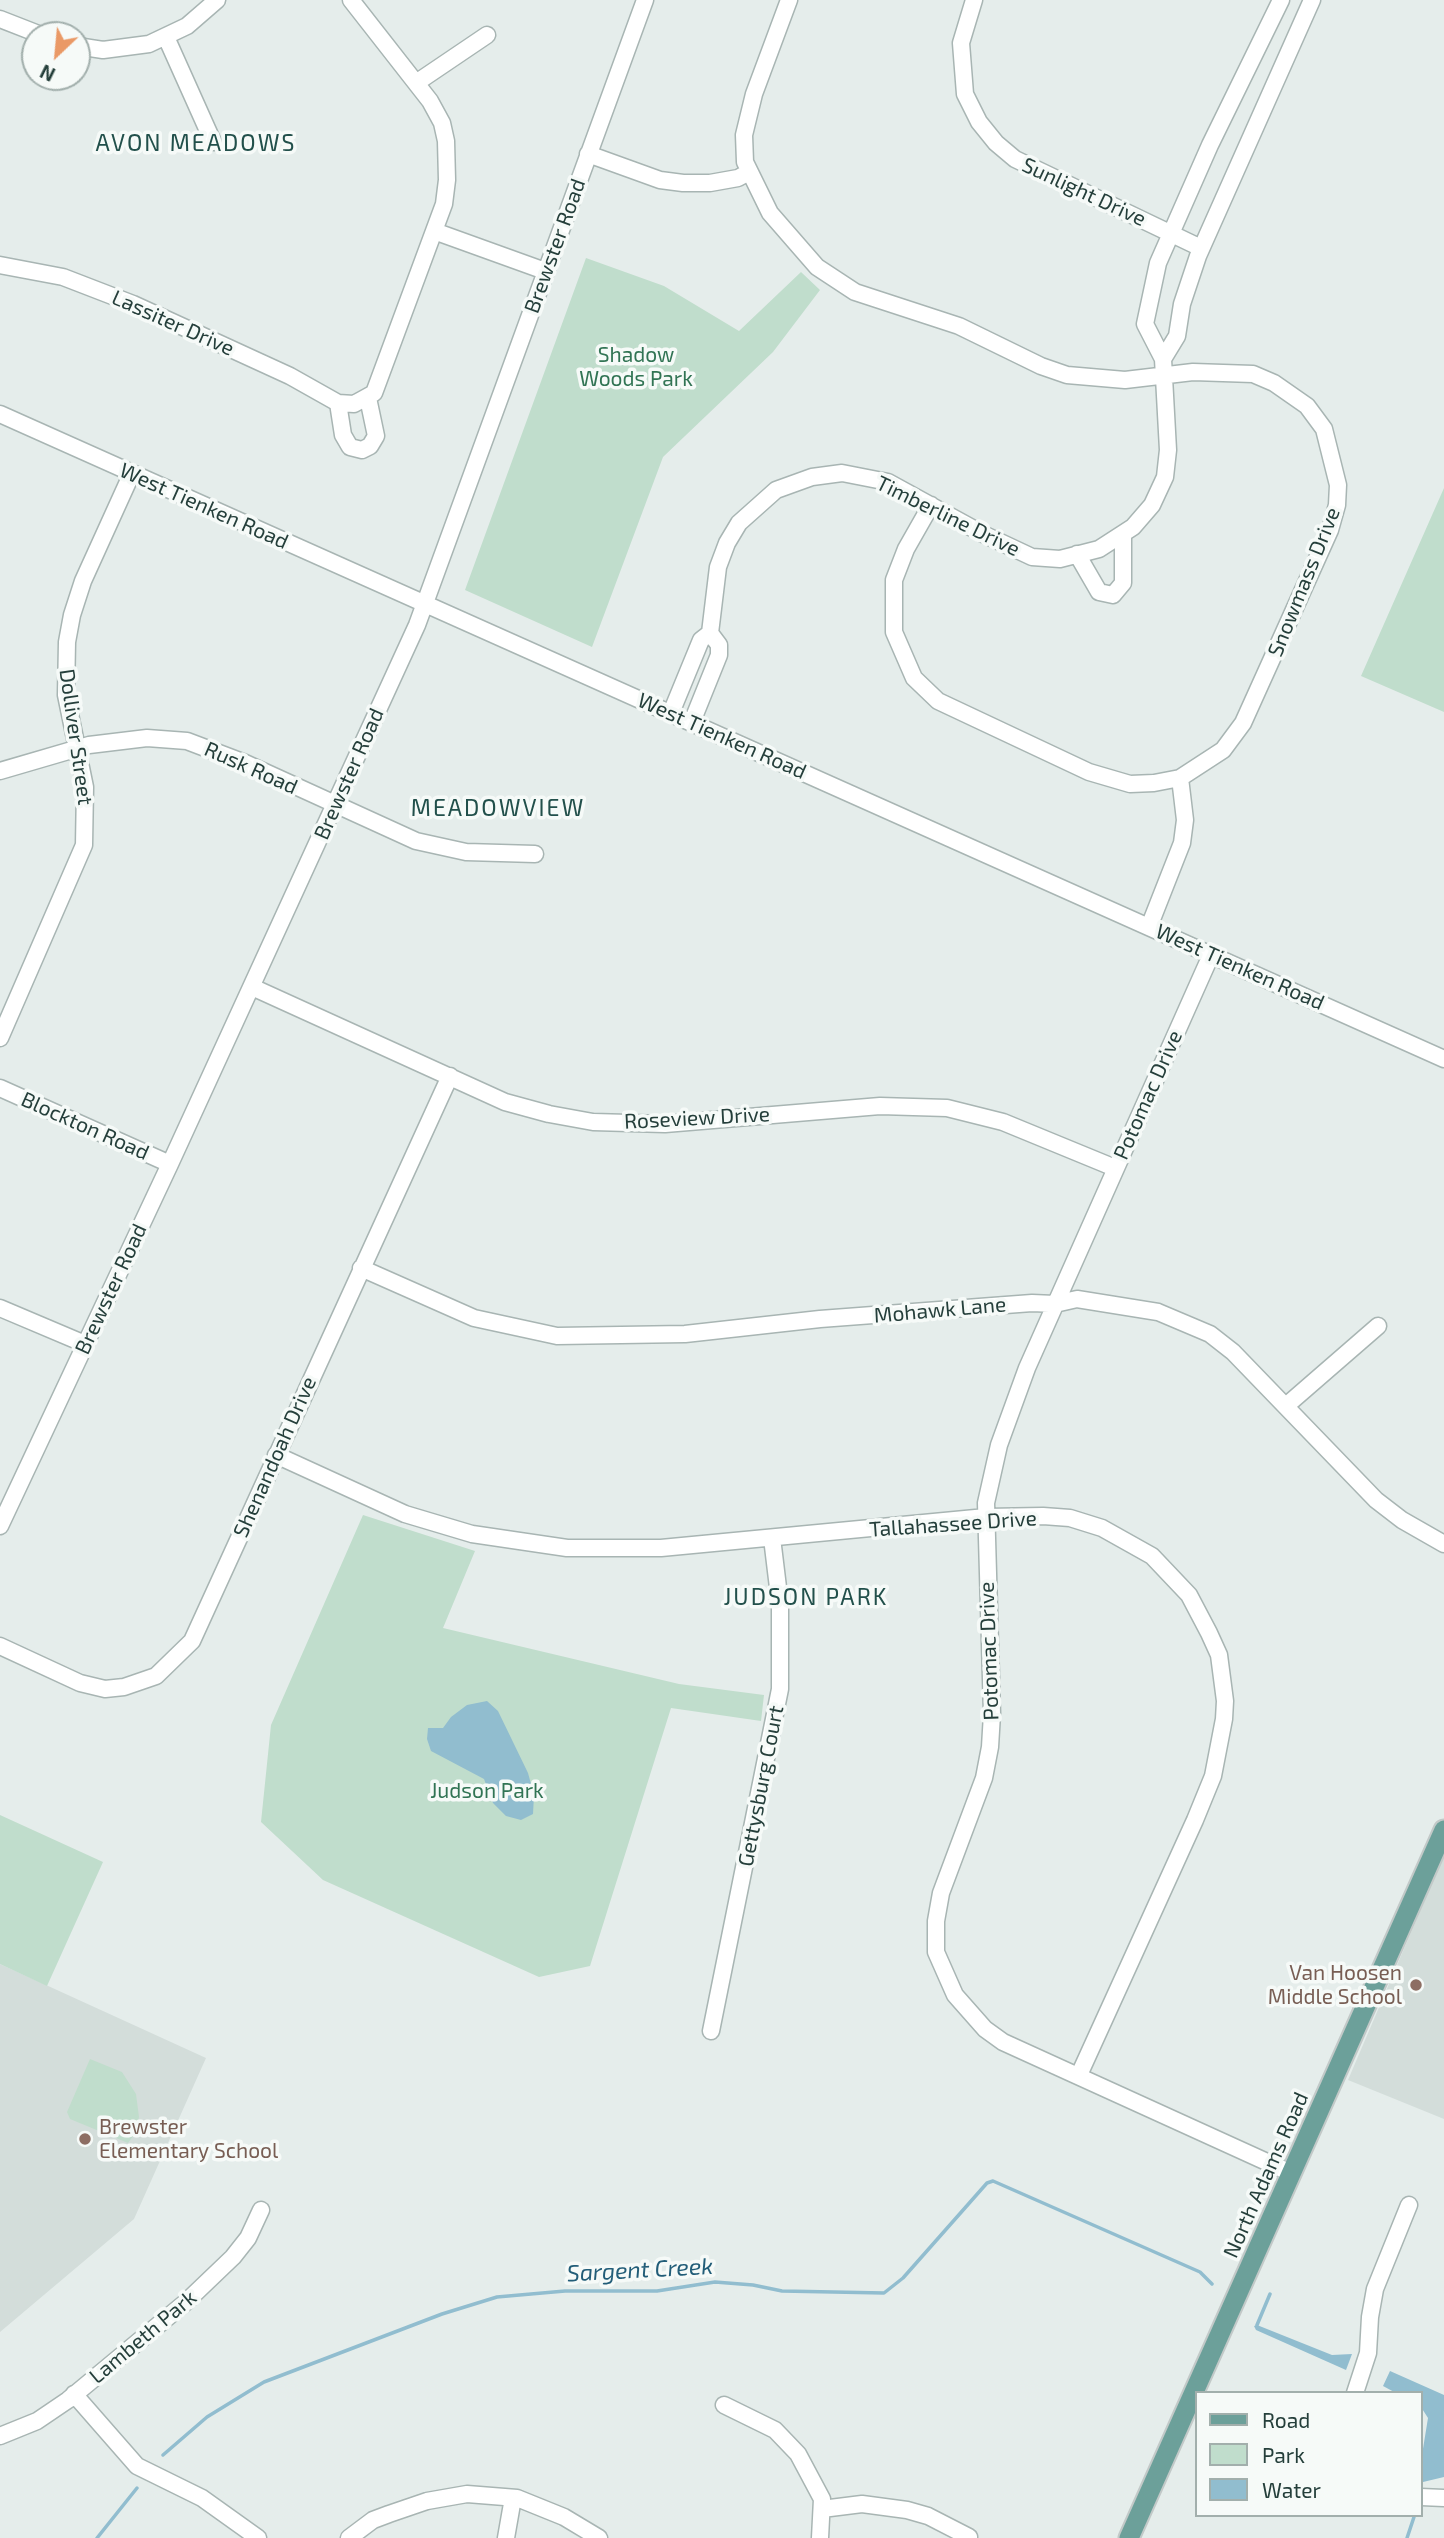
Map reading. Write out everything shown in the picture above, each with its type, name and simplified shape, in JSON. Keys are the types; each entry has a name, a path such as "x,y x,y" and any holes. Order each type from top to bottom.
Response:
{"main road":[{"name":"North Adams Road","path":"1200,2391 1291,2173 1444,1830"},
{"name":"North Adams Road","path":"1129,2538 1193,2408"}],"street":[{"path":"91,47 120,49 166,37 187,26 218,0"},
{"path":"351,0 430,101 442,123 446,141 447,180 444,204 383,372 374,393 368,398 354,404 338,403 343,435 349,447 362,450 370,446 376,436 368,398"},
{"name":"Brewster Road","path":"0,1526 252,987 425,603 645,0"},
{"name":"Snowmass Drive","path":"789,0 754,94 744,135 745,162 770,213 817,267 846,287 881,302 959,326 1041,366 1067,375 1094,380 1164,378 1193,372 1253,374 1290,393 1307,406 1324,429 1338,485 1337,505 1330,530 1243,723 1223,750 1180,778 1130,785 1106,779 938,701 914,678 894,632 894,580 906,549 931,505"},
{"name":"Sunlight Drive","path":"974,0 961,43 965,94 979,122 996,144 1015,159 1201,247"},
{"name":"Timberline Drive","path":"692,722 719,655 719,645 710,633 714,591 727,543 739,523 776,490 812,477 842,473 888,482 1032,557 1060,559 1098,549 1123,535 1152,505 1165,477 1168,450 1163,359 1144,324 1158,263 1281,0"},
{"name":"Timberline Drive","path":"1163,359 1177,336 1182,304 1201,247 1312,0"},
{"path":"0,19 21,27"},
{"path":"416,83 487,34"},
{"path":"166,37 213,142"},
{"path":"588,154 652,178 682,183 710,183 738,178 749,172"},
{"path":"434,230 545,271"},
{"name":"Lassiter Drive","path":"0,265 63,277 133,304 290,376 338,403"},
{"name":"West Tienken Road","path":"0,414 1444,1059"},
{"name":"Dolliver Street","path":"0,1038 83,845 87,817 79,748 70,724 66,695 67,642 72,615 132,473"},
{"path":"1077,554 1099,592 1113,595 1123,583 1123,535"},
{"name":"Timberline Drive","path":"671,713 701,640 710,633"},
{"name":"Rusk Road","path":"0,771 79,748 147,738 187,741 245,763 335,806 440,848 494,855 535,854"},
{"path":"1149,927 1182,843 1185,820 1180,778"},
{"name":"Potomac Drive","path":"1211,955 1008,1415 986,1503 992,1714 990,1747 984,1778 941,1893 936,1921 936,1952 955,1995 985,2029 1003,2042 1291,2173"},
{"name":"Roseview Drive","path":"252,987 505,1102 549,1114 605,1123 664,1124 880,1106 947,1108 1003,1122 1115,1168"},
{"name":"Shenandoah Drive","path":"0,1646 80,1683 105,1689 124,1687 156,1676 192,1641 450,1076"},
{"name":"Blockton Road","path":"0,1087 170,1164"},
{"name":"Mohawk Lane","path":"361,1268 474,1318 557,1336 685,1334 820,1319 1032,1303 1055,1304 1077,1299 1107,1301 1158,1312 1210,1335 1233,1352 1377,1500 1402,1520 1444,1544"},
{"path":"0,1308 85,1344"},
{"path":"1287,1405 1378,1326"},
{"name":"Tallahassee Drive","path":"276,1455 405,1514 483,1536 567,1548 613,1550 986,1517 1070,1518 1127,1539 1152,1556 1189,1595 1219,1655 1225,1701 1213,1776 1079,2075"},
{"name":"Gettysburg Court","path":"711,2031 780,1689 780,1604 772,1538"},
{"path":"1356,2391 1368,2353 1375,2289 1409,2205"},
{"name":"Lambeth Park","path":"0,2436 37,2421 186,2302 233,2257 248,2238 261,2210"},
{"path":"74,2394 137,2466 202,2498 258,2538"},
{"path":"724,2405 775,2430 798,2454 822,2500 820,2538"},
{"path":"349,2538 373,2521 428,2501 467,2494 513,2498 564,2517 599,2538"},
{"path":"1423,2497 1444,2498"},
{"path":"506,2538 513,2498"},
{"path":"822,2510 862,2504 907,2510 928,2516 969,2537"}],"shaded area":[{"name":"Van Hoosen Middle School","path":"1444,1855 1444,2119 1348,2080"},
{"name":"Brewster Elementary School","path":"0,1964 206,2058 134,2219 0,2332"}],"green space":[{"name":"Shadow Woods Park","path":"586,258 664,286 739,331 801,272 820,290 773,352 663,457 592,647 465,590"},
{"path":"1444,488 1444,712 1361,676"},
{"name":"Judson Park","path":"363,1515 475,1551 443,1628 679,1684 764,1695 761,1721 671,1708 590,1966 539,1977 323,1880 261,1822 271,1725"},
{"path":"0,1815 103,1862 47,1986 0,1964"},
{"path":"90,2059 122,2072 136,2094 139,2117 136,2132 128,2143 70,2119 67,2112"}],"water":[{"path":"487,1701 498,1711 528,1773 534,1795 533,1814 521,1820 506,1816 493,1803 484,1779 431,1751 427,1739 428,1728 443,1728 451,1717 467,1705"},
{"path":"1254,2326 1332,2355 1352,2354 1346,2370 1256,2330"},
{"path":"1390,2371 1444,2395 1444,2477 1423,2482 1423,2449 1428,2418 1423,2410 1423,2391 1392,2391 1383,2386"}],"waterway":[{"name":"Sargent Creek","path":"163,2455 207,2417 264,2382 442,2314 497,2297 565,2291 657,2291 715,2282 782,2291 884,2293 903,2278 987,2183 993,2181 1200,2272 1212,2284"},
{"path":"1257,2325 1270,2294"},
{"name":"Sargent Creek","path":"97,2538 137,2488"},
{"path":"1407,2538 1414,2517"}],"place":[{"name":"Van Hoosen Middle School","path":"1416,1985"},
{"name":"Brewster Elementary School","path":"85,2139"}],"district":[{"name":"AVON MEADOWS","path":"196,143"},
{"name":"MEADOWVIEW","path":"498,808"},
{"name":"JUDSON PARK","path":"806,1597"}]}
